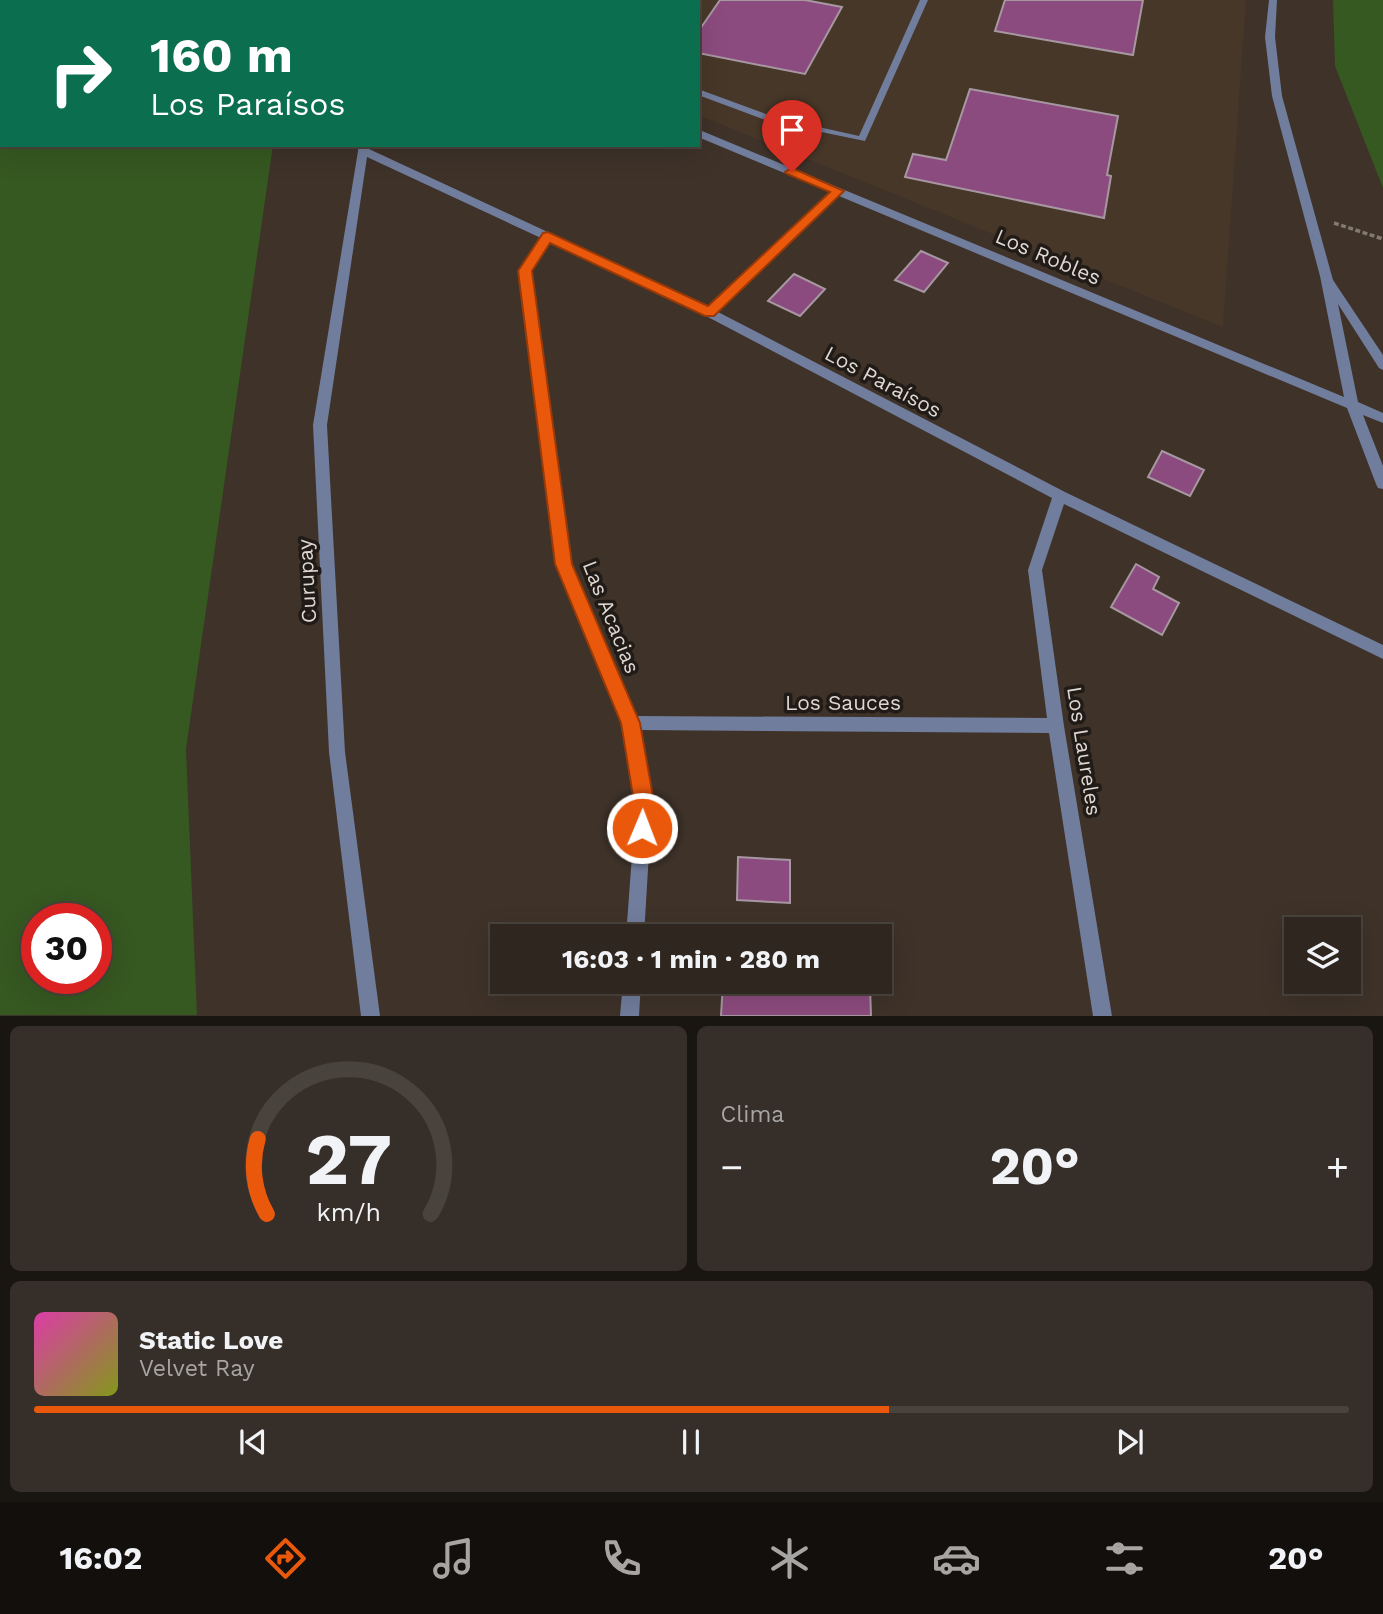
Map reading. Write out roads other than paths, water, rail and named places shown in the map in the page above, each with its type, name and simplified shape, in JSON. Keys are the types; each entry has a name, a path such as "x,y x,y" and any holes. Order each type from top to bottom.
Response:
{"street":[{"path":"1273,0 1270,37 1277,96 1326,276 1352,404 1383,484"},
{"name":"Los Robles","path":"700,134 1383,418"},
{"name":"Los Paraísos","path":"363,148 709,313 1060,496 1383,652"},
{"name":"Curupay","path":"363,148 320,425 337,752 371,1016"},
{"path":"709,313 838,191"},
{"name":"Las Acacias","path":"548,236 525,271 564,564 630,723 644,802 636,924"},
{"path":"1326,276 1383,365"},
{"name":"Los Laureles","path":"1060,496 1035,570 1056,726 1103,1016"},
{"name":"Los Sauces","path":"630,723 1056,726"},
{"path":"629,1016 631,994"}],"lane":[{"path":"700,93 745,111 783,122 862,139 925,0"}]}
